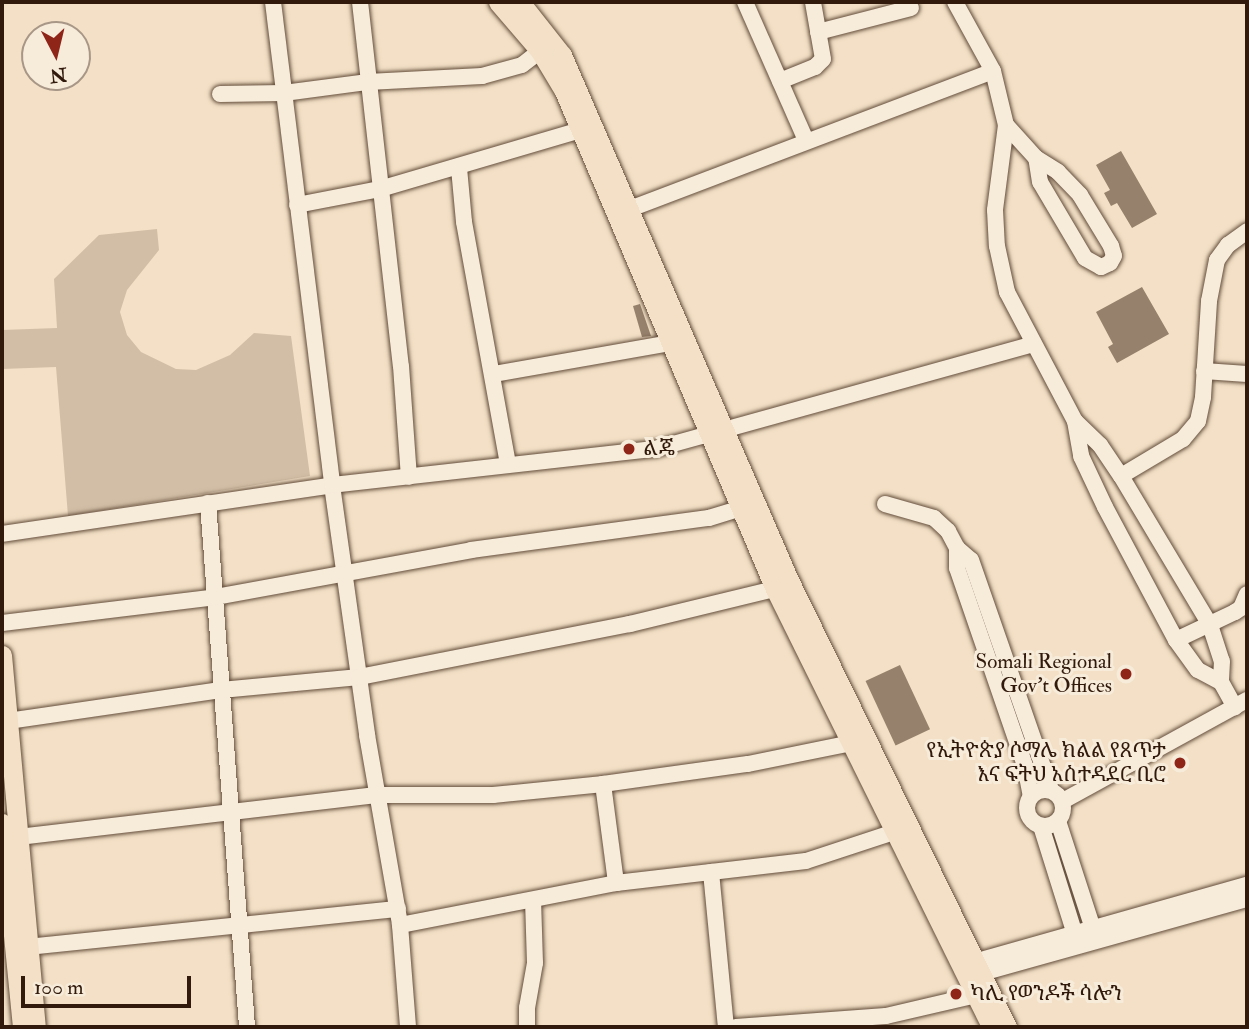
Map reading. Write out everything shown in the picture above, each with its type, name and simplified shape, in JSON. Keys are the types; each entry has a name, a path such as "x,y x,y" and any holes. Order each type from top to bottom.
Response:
{"main road":[{"path":"498,2 540,51 564,91 670,343 718,433 789,580 984,994 1007,1027"},
{"path":"520,2 562,55 630,209 718,433 739,509 775,589 851,743 972,969"},
{"path":"2,655 8,721 6,835 22,1027"},
{"path":"15,948 36,1027"},
{"path":"984,994 991,1027"}],"street":[{"path":"273,2 332,485 377,795 399,917 408,1027"},
{"path":"360,2 401,366 410,477"},
{"path":"745,2 806,141"},
{"path":"780,81 821,63 823,59 813,2"},
{"path":"956,2 993,71 1006,125 995,211 997,246 1007,292 1075,421 1082,456 1105,507 1176,640 1198,670 1221,682 1241,704 1057,796"},
{"path":"818,32 911,8"},
{"path":"220,94 284,93 368,82 482,76 522,65 540,51"},
{"path":"630,209 993,71"},
{"path":"1006,125 1036,158 1058,172 1080,195 1111,246 1114,256 1110,263 1101,267 1085,258 1040,181 1036,158"},
{"path":"297,205 380,189 459,168 581,130"},
{"path":"459,168 464,222 494,374 508,464"},
{"path":"1121,476 1183,439 1198,421 1205,371 1209,300 1217,260 1228,245 1247,231"},
{"path":"494,374 670,343"},
{"path":"2,534 332,485 655,449 1034,344"},
{"path":"1205,371 1247,374"},
{"path":"1075,421 1100,445 1121,476 1210,625 1222,661 1221,682"},
{"path":"208,503 229,814 247,1027"},
{"path":"885,504 934,518 947,530 957,548 971,561 1064,810 1058,821 1041,826"},
{"path":"2,623 216,597 344,572 508,545 709,518 739,509"},
{"path":"957,548 957,568 1025,766 1031,796 1028,814 1032,821 1041,826 1077,940"},
{"path":"8,721 221,690 359,677 631,624 775,589"},
{"path":"1176,640 1241,608 1247,594"},
{"path":"6,835 229,814 377,795 493,795 603,784 748,764 851,743"},
{"path":"603,784 616,883"},
{"path":"1031,796 1043,789 1057,796"},
{"path":"1058,821 1095,935"},
{"path":"15,948 239,927 399,917 533,900 616,883 806,860 897,831"},
{"path":"711,872 726,1027"},
{"path":"1095,935 1247,885"},
{"path":"972,969 1095,935 1247,899"},
{"path":"527,1027 527,1008 535,963 533,900"},
{"path":"736,1027 886,1016 984,994"}],"shaded area":[{"path":"157,229 159,250 127,290 120,312 127,335 141,352 176,369 196,370 230,355 254,333 291,336 310,476 68,516 56,367 2,369 2,330 57,328 54,279 99,235"}],"building":[{"path":"1121,151 1157,214 1132,228 1117,203 1111,206 1104,193 1110,190 1096,165"},
{"path":"1142,287 1169,334 1117,363 1108,347 1113,344 1096,312"},
{"path":"640,304 651,336 642,337 633,306"},
{"path":"900,665 930,729 896,745 866,681"}],"place":[{"name":"ልጄ","path":"629,449"},
{"name":"Somali Regional Gov't Offices","path":"1126,674"},
{"name":"የኢትዮጵያ ሶማሌ ክልል የጸጥታ እና ፍትህ አስተዳደር ቢሮ","path":"1180,763"},
{"name":"ካሊ የወንዶች ሳሎን","path":"956,994"}]}
